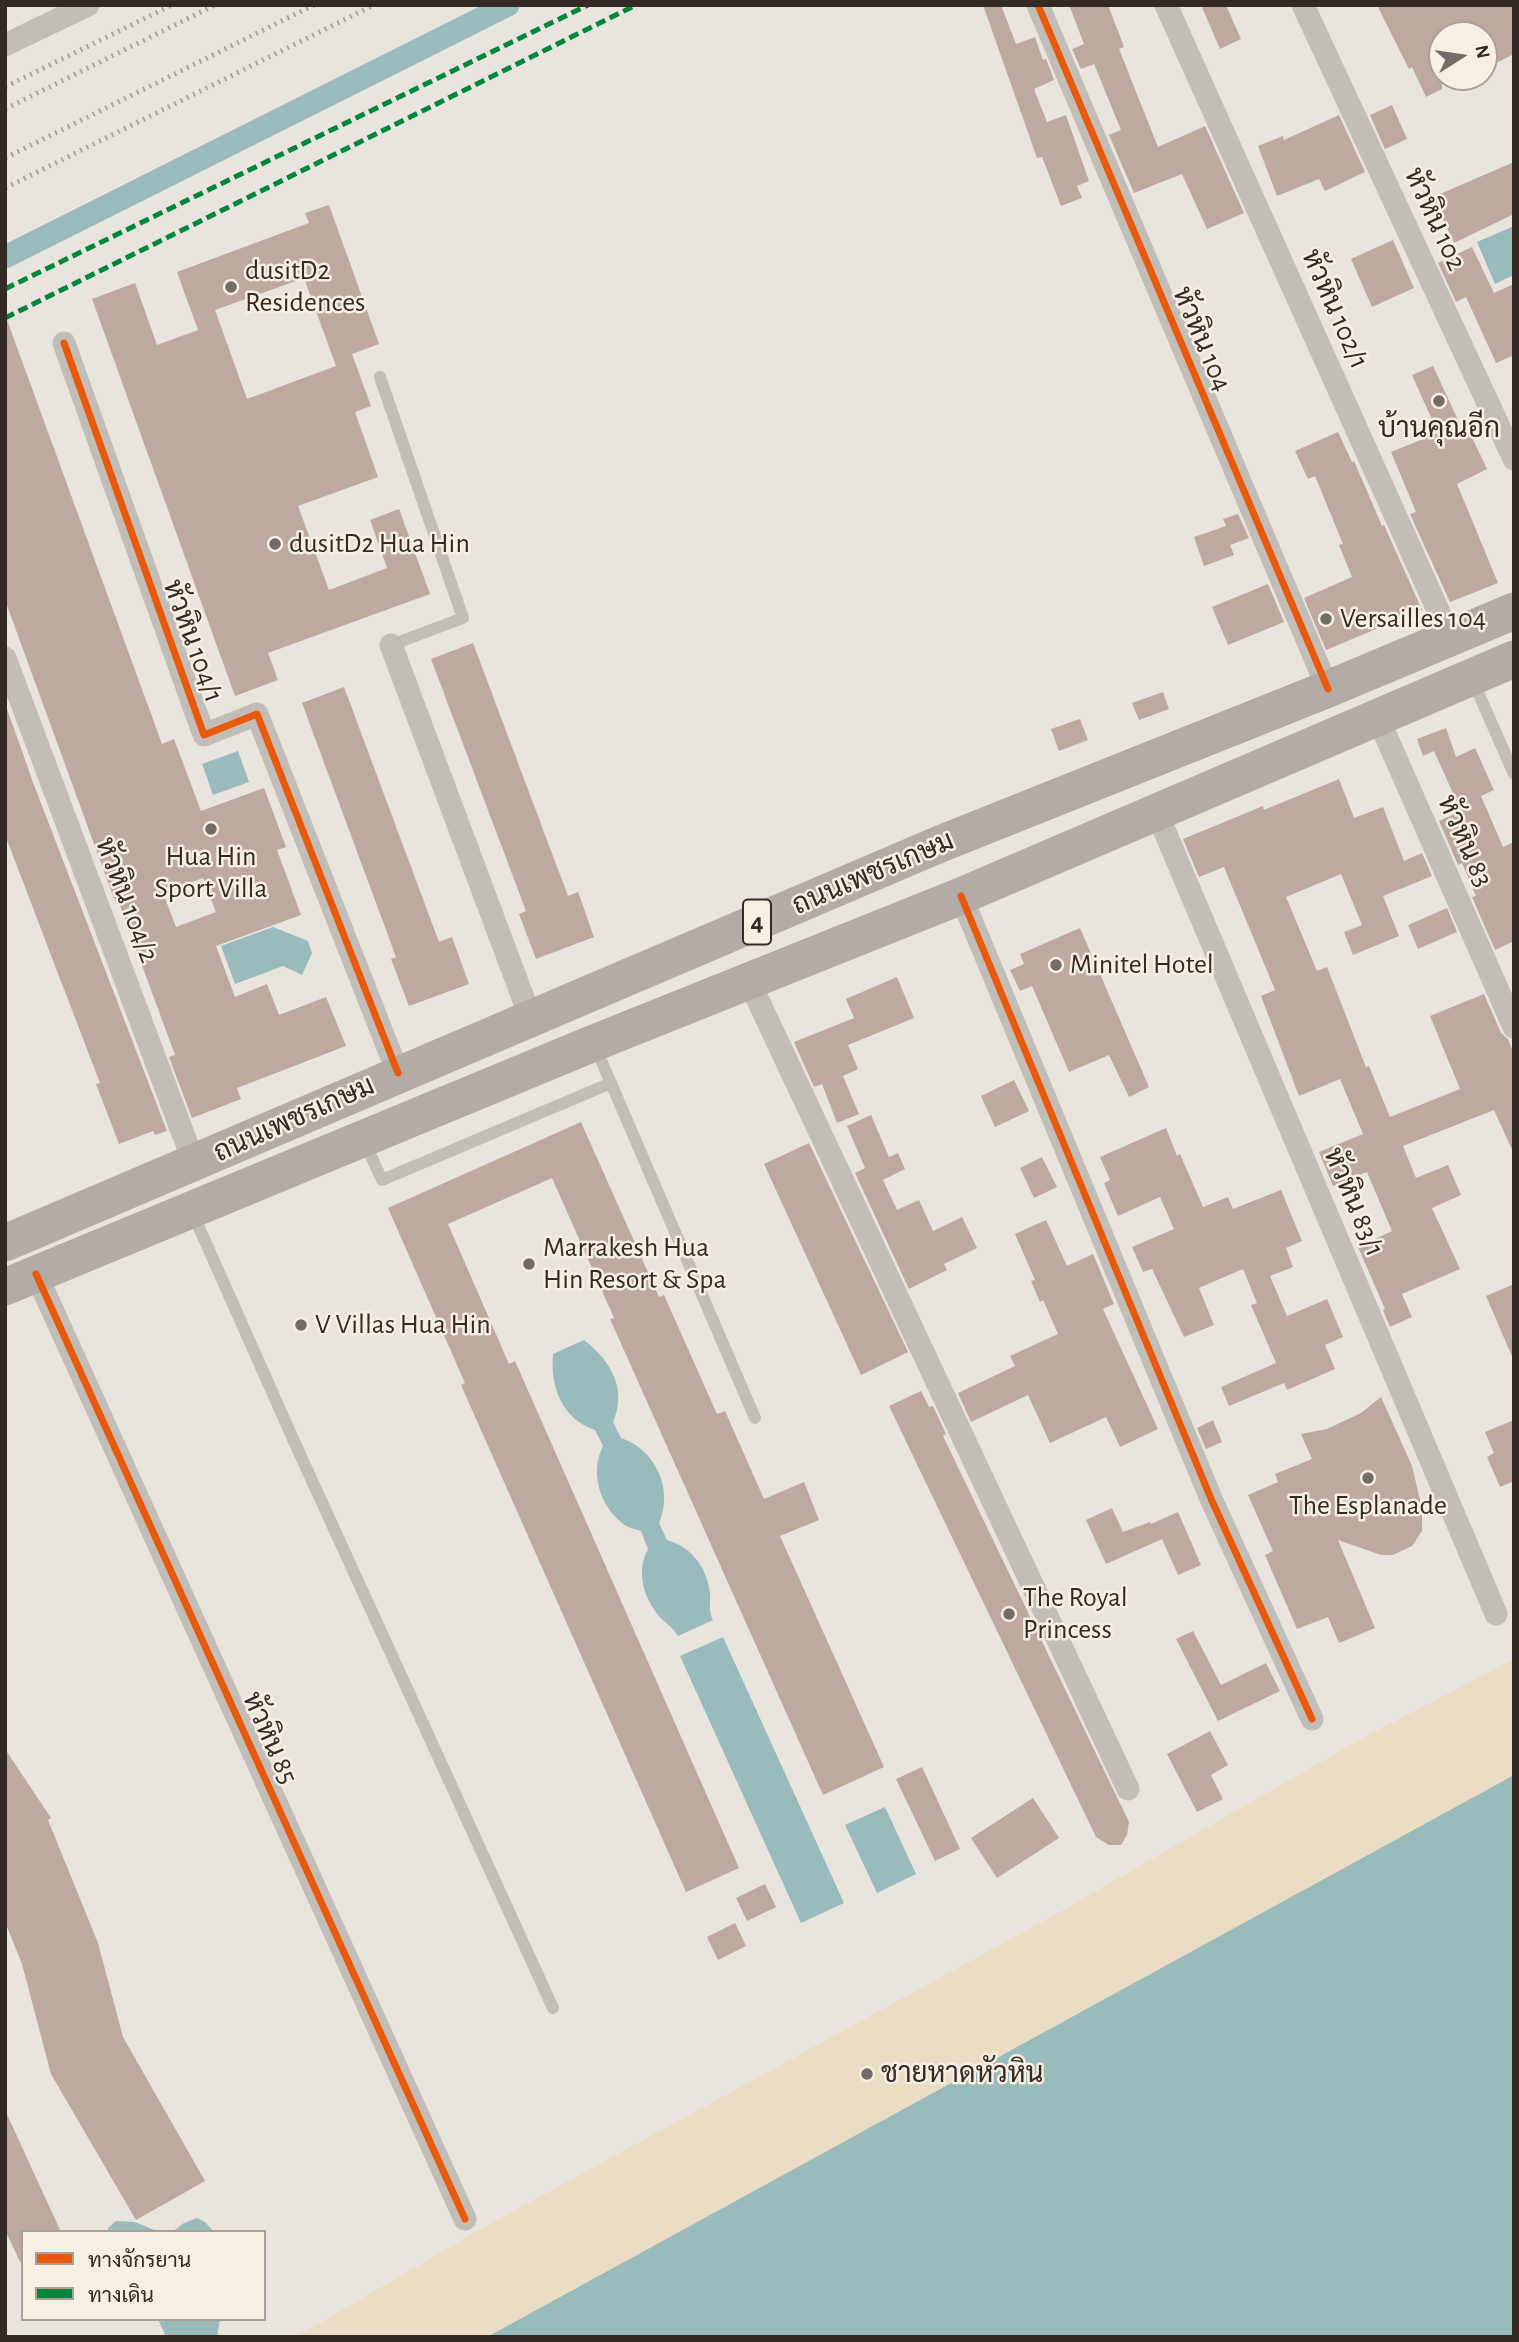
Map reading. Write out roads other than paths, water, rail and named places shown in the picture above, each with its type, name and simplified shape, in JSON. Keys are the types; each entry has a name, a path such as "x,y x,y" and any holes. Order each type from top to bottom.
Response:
{"main road":[{"name":"ถนนเพชรเกษม","path":"5,1243 398,1073 940,844 1328,689 1514,611"},
{"name":"ถนนเพชรเกษม","path":"21,1280 594,1043 961,896 1514,659"},
{"path":"993,822 1013,874"},
{"path":"940,844 961,896"}],"street":[{"path":"5,46 88,5"},
{"name":"หัวหิน 104","path":"1038,5 1328,689"},
{"name":"หัวหิน 102/1","path":"1166,5 1450,636"},
{"name":"หัวหิน 102","path":"1303,5 1514,458"},
{"name":"หัวหิน 104/1","path":"64,343 204,734 257,714 398,1073"},
{"path":"391,645 531,1019"},
{"name":"หัวหิน 104/2","path":"5,658 194,1163"},
{"name":"หัวหิน 83","path":"1378,718 1514,1027"},
{"name":"หัวหิน 83/1","path":"1157,813 1496,1614"},
{"path":"961,896 1212,1501 1312,1719"},
{"path":"749,981 1128,1789"},
{"name":"หัวหิน 85","path":"21,1280 465,2219"}],"lane":[{"path":"380,377 463,618 391,645"},
{"path":"1471,678 1514,774"},
{"path":"594,1043 755,1418"},
{"path":"363,1139 382,1180 611,1083"},
{"path":"191,1210 553,2008"}],"water":[{"path":"1514,226 1514,275 1495,284 1477,242"},
{"path":"238,751 249,782 213,795 202,764"},
{"path":"273,927 308,941 312,953 302,975 283,966 235,984 221,946"},
{"path":"584,1340 602,1357 614,1376 618,1398 613,1422 621,1438 643,1451 652,1461 663,1484 663,1510 659,1523 667,1540 691,1553 706,1575 713,1620 678,1636 653,1609 645,1592 642,1566 648,1549 641,1531 621,1522 613,1515 602,1497 597,1466 603,1446 595,1430 584,1425 566,1410 556,1390 553,1354"},
{"path":"723,1637 844,1903 801,1923 680,1656"},
{"path":"1514,1775 1514,2337 487,2337"},
{"path":"885,1807 916,1874 877,1893 845,1825"},
{"path":"197,2218 212,2230 175,2230"},
{"path":"116,2221 135,2222 154,2230 108,2230"},
{"path":"159,2321 220,2321 217,2337 166,2337"}],"waterway":[{"path":"5,257 508,5"}],"railway":[{"path":"5,87 172,5"},
{"path":"5,109 215,5"},
{"path":"5,158 314,5"},
{"path":"5,188 374,5"}],"place":[{"name":"dusitD2 Residences","path":"231,287"},
{"name":"บ้านคุณอีก","path":"1439,401"},
{"name":"dusitD2 Hua Hin","path":"275,544"},
{"name":"Versailles 104","path":"1326,619"},
{"name":"Hua Hin Sport Villa","path":"211,829"},
{"name":"Minitel Hotel","path":"1056,965"},
{"name":"Marrakesh Hua Hin Resort & Spa","path":"529,1264"},
{"name":"V Villas Hua Hin","path":"301,1325"},
{"name":"The Esplanade","path":"1368,1478"},
{"name":"The Royal Princess","path":"1009,1614"},
{"name":"ชายหาดหัวหิน","path":"867,2074"}]}
